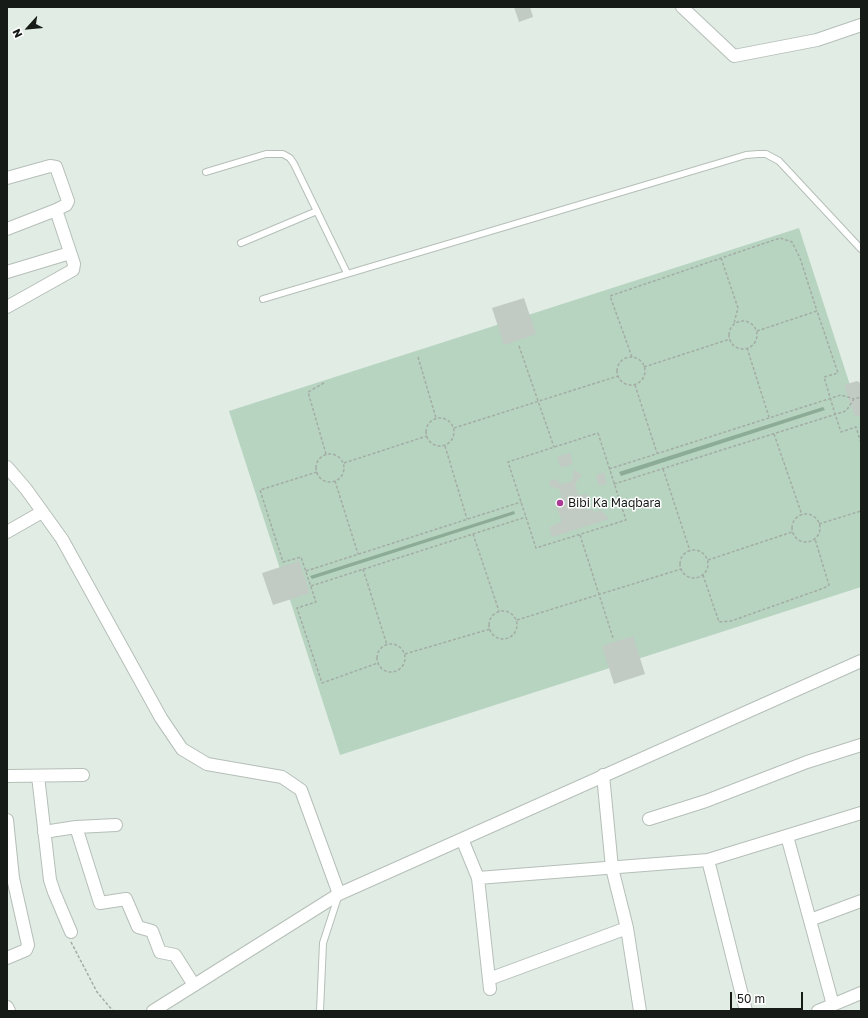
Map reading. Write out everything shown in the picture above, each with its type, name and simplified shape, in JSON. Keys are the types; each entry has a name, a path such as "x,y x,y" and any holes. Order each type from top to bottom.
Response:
{"street":[{"path":"682,7 734,56 817,40 861,25"},
{"path":"7,178 50,166 56,167 68,198 66,205 7,229"},
{"path":"7,307 71,272 74,264 56,210"},
{"path":"7,272 70,253"},
{"path":"7,466 62,539 162,718 182,749 207,764 282,777 301,790 339,894"},
{"path":"7,532 42,512"},
{"path":"156,1010 339,894 861,661"},
{"path":"649,819 706,801 807,762 861,745"},
{"path":"7,776 83,775"},
{"path":"603,775 612,868 627,928 640,1011"},
{"path":"38,776 52,885 72,932"},
{"path":"478,878 708,860 861,813"},
{"path":"7,820 13,878 28,945 26,950 7,958"},
{"path":"44,832 76,827 116,824"},
{"path":"76,827 100,903 126,898 138,927 152,931 160,952 175,955 194,985"},
{"path":"787,836 833,1005"},
{"path":"462,839 478,878 489,984 627,928"},
{"path":"708,860 746,1011"},
{"path":"810,920 861,901"},
{"path":"818,1011 861,993"},
{"path":"7,1007 9,1011"}],"lane":[{"path":"206,172 266,154 283,154 294,164 348,274"},
{"path":"263,298 746,155 758,154 766,154 779,161 861,249"},
{"path":"241,243 317,211"},
{"path":"320,1011 323,943 339,894"}],"path":[{"path":"632,357 610,296 780,238 792,242 800,258 838,373 824,378 835,414 842,432 856,427 861,443"},
{"path":"722,258 738,308 734,324 729,334 730,339 737,348 747,348 756,342 757,331 754,326 744,321 734,324"},
{"path":"757,331 818,311"},
{"path":"644,367 730,339"},
{"path":"519,346 554,447"},
{"path":"747,348 770,418"},
{"path":"418,357 436,418"},
{"path":"632,357 637,358 644,367 644,378 635,385 624,384 618,376 617,370 622,360 632,357"},
{"path":"454,428 538,400 618,376"},
{"path":"324,384 308,392 326,454"},
{"path":"635,385 658,454"},
{"path":"609,469 830,398 841,395 854,399 861,397"},
{"path":"614,484 846,411 854,399"},
{"path":"436,418 447,420 454,428 453,439 444,446 434,445 427,436 428,426 436,418"},
{"path":"598,433 609,469 626,520 536,548 508,462 598,433"},
{"path":"774,434 802,515"},
{"path":"344,463 427,436"},
{"path":"444,446 467,519"},
{"path":"326,454 337,455 344,463 343,474 334,481 324,480 317,472 318,461 326,454"},
{"path":"663,469 690,551"},
{"path":"317,472 260,490 283,562 301,556 311,586 316,602 297,608 322,683 378,663"},
{"path":"334,481 358,554"},
{"path":"306,571 521,502"},
{"path":"819,524 861,511"},
{"path":"703,575 719,622 731,621 829,585 815,539 820,529 819,524 812,516 802,515 793,522 792,532 795,537 805,542 815,539"},
{"path":"311,586 526,517"},
{"path":"708,560 792,532"},
{"path":"473,534 499,611"},
{"path":"580,534 614,638"},
{"path":"690,551 700,552 708,560 708,565 703,575 698,578 688,577 681,569 681,558 690,551"},
{"path":"363,569 387,645"},
{"path":"517,620 681,569"},
{"path":"499,611 510,612 517,620 516,631 508,638 497,637 490,629 491,618 499,611"},
{"path":"405,654 490,629"},
{"path":"387,645 398,646 405,654 404,665 396,672 385,671 378,663 379,652 387,645"},
{"path":"72,932 71,944 97,992 113,1011"}],"shaded area":[{"name":"Bibi Ka Maqbara","path":"799,228 861,419 861,587 340,755 229,411"},
{"path":"823,407 825,410 621,476 619,472"},
{"path":"514,511 515,514 312,579 310,576"}],"building":[{"path":"514,7 530,7 533,17 519,22"},
{"path":"524,298 536,334 504,345 492,308"},
{"path":"857,381 861,383 861,415 855,417 844,385"},
{"path":"570,453 573,464 561,468 557,457"},
{"path":"574,469 582,475 575,484 578,495 586,494 589,497 587,510 592,509 594,512 601,510 609,519 552,537 549,527 562,522 556,506 562,499 559,489 551,487 549,481 556,479 561,484 572,481"},
{"path":"604,472 607,484 599,486 596,475"},
{"path":"299,561 310,593 273,605 262,573"},
{"path":"633,636 645,674 614,684 602,646"}],"place":[{"name":"Bibi Ka Maqbara","path":"560,503"}]}
